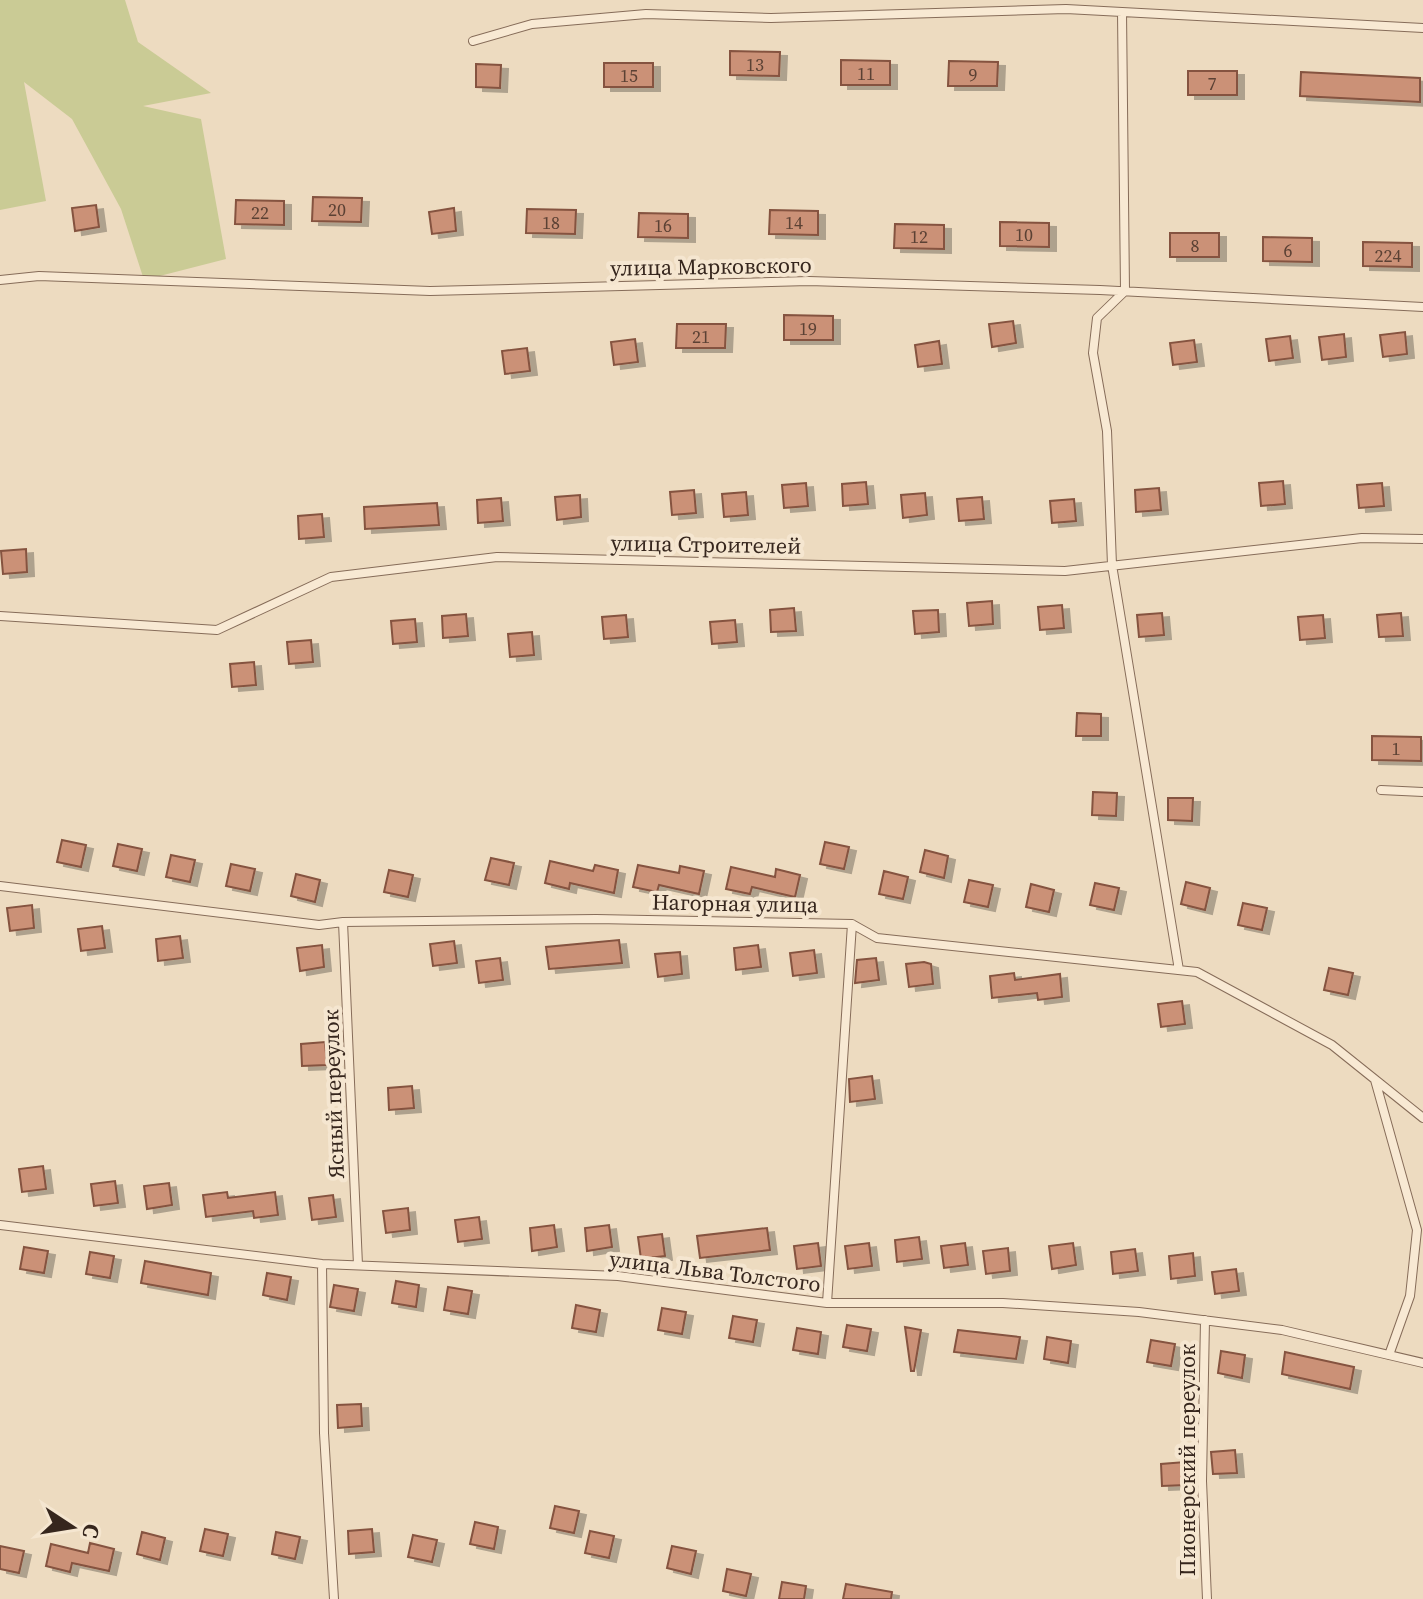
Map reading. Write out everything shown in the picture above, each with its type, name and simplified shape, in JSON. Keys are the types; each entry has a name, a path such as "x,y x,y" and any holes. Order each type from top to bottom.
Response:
{"lane":[{"path":"473,41 532,24 646,14 771,18 1065,4 1122,12 1423,28"},
{"path":"1122,12 1125,291 1097,318 1093,353 1107,431 1112,565 1179,970"},
{"name":"улица Марковского","path":"0,280 39,276 430,291 809,281 1125,291 1423,307"},
{"name":"улица Строителей","path":"0,616 217,630 331,577 497,557 1065,571 1362,538 1423,539"},
{"path":"1381,790 1423,792"},
{"name":"Нагорная улица","path":"0,886 319,925 343,922 596,919 852,924 877,938 1197,972 1332,1045 1423,1118"},
{"name":"Ясный переулок","path":"343,922 358,1265"},
{"path":"827,1303 852,924"},
{"path":"1375,1079 1417,1230 1410,1296 1389,1355"},
{"name":"улица Льва Толстого","path":"0,1225 322,1264 618,1276 827,1303 1003,1303 1205,1320 1282,1330 1423,1363"},
{"path":"322,1264 324,1433 334,1599"},
{"name":"Пионерский переулок","path":"1205,1320 1202,1481 1207,1599"}],"green space":[{"path":"0,0 125,0 138,42 211,93 143,106 201,119 226,259 144,280 121,209 72,119 24,82 46,201 0,210"}],"building":[{"path":"730,51 780,52 779,76 730,75"},
{"path":"841,60 890,61 890,85 841,85"},
{"path":"949,61 998,62 997,86 948,86"},
{"path":"604,63 653,63 653,87 604,87"},
{"path":"476,64 501,65 500,88 476,87"},
{"path":"1188,71 1237,71 1237,95 1188,95"},
{"path":"1301,72 1420,78 1420,102 1300,96"},
{"path":"313,197 362,198 361,222 312,221"},
{"path":"236,200 284,201 284,225 235,224"},
{"path":"96,205 99,227 75,231 72,208"},
{"path":"454,208 456,231 432,234 429,212"},
{"path":"527,209 576,210 575,234 526,233"},
{"path":"770,210 818,211 818,235 769,234"},
{"path":"639,213 688,214 688,238 638,237"},
{"path":"1000,222 1049,223 1049,247 1000,246"},
{"path":"895,224 944,225 944,249 894,248"},
{"path":"1170,233 1219,233 1219,257 1170,257"},
{"path":"1263,237 1312,238 1312,262 1263,261"},
{"path":"1363,242 1412,243 1412,267 1363,266"},
{"path":"784,315 833,316 833,340 784,340"},
{"path":"1013,321 1016,343 992,347 989,324"},
{"path":"677,324 726,324 725,348 676,348"},
{"path":"1405,332 1407,354 1383,357 1380,335"},
{"path":"1344,334 1346,357 1322,360 1319,337"},
{"path":"1290,336 1293,358 1269,361 1266,339"},
{"path":"635,339 638,362 614,365 611,342"},
{"path":"1194,340 1197,362 1173,365 1170,343"},
{"path":"939,341 942,364 918,367 915,345"},
{"path":"527,348 530,371 505,374 502,351"},
{"path":"1283,481 1285,504 1261,506 1259,483"},
{"path":"866,482 868,504 843,506 842,484"},
{"path":"806,483 808,506 784,508 782,485"},
{"path":"1382,483 1384,506 1359,508 1357,485"},
{"path":"1159,488 1161,510 1136,512 1135,490"},
{"path":"694,490 696,513 672,515 670,492"},
{"path":"746,492 748,515 724,517 722,494"},
{"path":"925,493 927,515 903,518 901,495"},
{"path":"580,495 581,517 557,520 555,497"},
{"path":"982,497 984,519 959,521 957,499"},
{"path":"501,498 503,521 478,523 477,500"},
{"path":"1074,499 1076,521 1052,523 1050,501"},
{"path":"437,503 439,525 365,529 364,507"},
{"path":"322,514 324,537 299,539 298,516"},
{"path":"26,549 27,572 3,574 1,551"},
{"path":"992,601 993,624 969,626 967,603"},
{"path":"1062,605 1064,628 1040,630 1038,607"},
{"path":"794,608 796,631 771,632 770,610"},
{"path":"938,610 939,632 915,634 913,611"},
{"path":"1162,613 1164,635 1139,637 1137,615"},
{"path":"1401,613 1403,636 1379,637 1377,615"},
{"path":"466,614 468,636 443,638 442,616"},
{"path":"626,615 628,637 604,639 602,617"},
{"path":"1323,615 1325,638 1300,640 1298,617"},
{"path":"415,619 417,642 393,644 391,621"},
{"path":"735,620 737,642 712,644 710,622"},
{"path":"532,632 534,655 510,657 508,634"},
{"path":"311,640 313,662 289,664 287,642"},
{"path":"254,662 256,685 232,687 230,664"},
{"path":"1077,713 1101,714 1101,736 1076,736"},
{"path":"1372,736 1421,737 1421,761 1372,760"},
{"path":"1093,792 1117,793 1116,816 1092,815"},
{"path":"1168,798 1193,798 1192,821 1168,820"},
{"path":"62,840 86,845 81,867 57,862"},
{"path":"825,842 849,847 844,869 820,864"},
{"path":"118,844 142,849 137,871 113,866"},
{"path":"925,850 948,856 944,878 920,872"},
{"path":"171,855 195,860 190,882 166,877"},
{"path":"491,858 514,863 509,885 485,880"},
{"path":"550,861 593,871 595,865 618,870 614,893 570,883 569,889 545,883"},
{"path":"231,864 255,869 250,891 226,886"},
{"path":"638,865 679,873 680,866 704,871 699,894 659,885 657,892 633,887"},
{"path":"731,867 775,877 776,869 800,875 795,897 752,887 750,894 726,889"},
{"path":"389,870 413,875 408,897 384,892"},
{"path":"884,871 908,877 903,899 879,894"},
{"path":"296,874 320,880 315,902 291,896"},
{"path":"969,880 993,885 988,907 964,902"},
{"path":"1186,882 1210,888 1205,910 1181,904"},
{"path":"1095,883 1119,888 1114,910 1090,905"},
{"path":"1031,884 1054,890 1049,912 1026,907"},
{"path":"1243,903 1267,908 1262,930 1238,925"},
{"path":"32,905 34,928 10,931 7,908"},
{"path":"102,926 105,948 81,951 78,929"},
{"path":"180,936 183,958 158,961 156,939"},
{"path":"619,940 622,963 549,969 546,947"},
{"path":"454,941 457,963 433,966 430,944"},
{"path":"322,945 324,967 300,971 297,948"},
{"path":"758,945 761,967 736,970 734,948"},
{"path":"814,950 817,973 793,976 790,953"},
{"path":"680,952 682,974 658,977 655,954"},
{"path":"500,958 503,980 479,983 476,961"},
{"path":"876,958 879,980 855,983 857,960"},
{"path":"906,964 931,964 933,984 909,987"},
{"path":"1329,968 1353,973 1348,995 1324,990"},
{"path":"1014,973 1015,980 1060,974 1062,997 1038,1000 1037,993 992,998 990,976"},
{"path":"1182,1001 1185,1024 1161,1027 1158,1004"},
{"path":"325,1042 327,1065 302,1066 301,1044"},
{"path":"872,1076 875,1099 850,1102 849,1079"},
{"path":"412,1086 414,1108 389,1110 388,1088"},
{"path":"43,1166 46,1189 22,1192 19,1169"},
{"path":"115,1181 118,1203 94,1206 91,1184"},
{"path":"169,1183 172,1205 147,1209 144,1186"},
{"path":"227,1192 228,1198 275,1192 278,1215 254,1218 253,1211 206,1217 203,1195"},
{"path":"333,1195 336,1217 312,1220 309,1198"},
{"path":"408,1208 410,1230 386,1233 383,1211"},
{"path":"479,1217 482,1239 458,1242 455,1220"},
{"path":"554,1225 557,1247 532,1251 530,1228"},
{"path":"609,1225 612,1247 587,1251 585,1228"},
{"path":"767,1228 770,1250 700,1258 697,1236"},
{"path":"662,1234 665,1256 641,1259 638,1237"},
{"path":"919,1237 922,1259 897,1262 895,1240"},
{"path":"818,1243 821,1266 797,1269 794,1246"},
{"path":"869,1243 872,1266 848,1269 845,1246"},
{"path":"965,1243 968,1265 944,1268 941,1246"},
{"path":"1073,1243 1076,1265 1052,1269 1049,1246"},
{"path":"24,1247 48,1251 44,1273 20,1269"},
{"path":"1008,1248 1010,1271 986,1274 983,1251"},
{"path":"1135,1249 1138,1271 1113,1274 1111,1252"},
{"path":"90,1252 114,1256 110,1278 86,1274"},
{"path":"1193,1253 1195,1276 1171,1279 1169,1256"},
{"path":"145,1261 211,1273 208,1295 141,1283"},
{"path":"1236,1269 1239,1291 1215,1294 1212,1272"},
{"path":"267,1273 291,1277 287,1300 263,1295"},
{"path":"396,1281 419,1285 416,1307 392,1303"},
{"path":"334,1285 358,1289 354,1311 330,1307"},
{"path":"448,1287 472,1291 468,1314 444,1310"},
{"path":"576,1305 600,1310 596,1332 572,1328"},
{"path":"662,1308 686,1312 682,1334 658,1330"},
{"path":"733,1316 757,1320 753,1342 729,1338"},
{"path":"847,1325 871,1329 867,1351 843,1347"},
{"path":"905,1327 921,1330 914,1371 911,1371"},
{"path":"797,1328 821,1332 818,1354 793,1350"},
{"path":"958,1330 1020,1337 1016,1359 954,1352"},
{"path":"1047,1337 1071,1341 1068,1363 1044,1359"},
{"path":"1151,1340 1175,1344 1171,1366 1147,1362"},
{"path":"1221,1351 1245,1355 1242,1378 1218,1373"},
{"path":"1285,1352 1354,1367 1350,1389 1282,1374"},
{"path":"361,1404 362,1426 338,1428 337,1405"},
{"path":"1235,1450 1237,1473 1213,1474 1211,1452"},
{"path":"1185,1462 1186,1485 1162,1486 1161,1464"},
{"path":"555,1506 579,1511 574,1533 550,1528"},
{"path":"475,1522 498,1527 494,1549 470,1544"},
{"path":"205,1529 228,1534 223,1556 200,1551"},
{"path":"372,1529 374,1552 349,1554 348,1531"},
{"path":"590,1531 614,1536 609,1558 585,1553"},
{"path":"142,1532 165,1538 160,1560 137,1554"},
{"path":"276,1532 300,1537 295,1559 272,1554"},
{"path":"413,1535 437,1540 432,1562 408,1557"},
{"path":"90,1543 114,1549 109,1571 72,1563 70,1572 46,1566 51,1544 88,1553"},
{"path":"0,1546 24,1551 19,1573 0,1569"},
{"path":"672,1546 696,1551 691,1574 667,1568"},
{"path":"727,1569 751,1574 746,1596 723,1591"},
{"path":"782,1582 806,1586 804,1599 779,1599"},
{"path":"846,1584 892,1592 891,1599 843,1599"}]}
